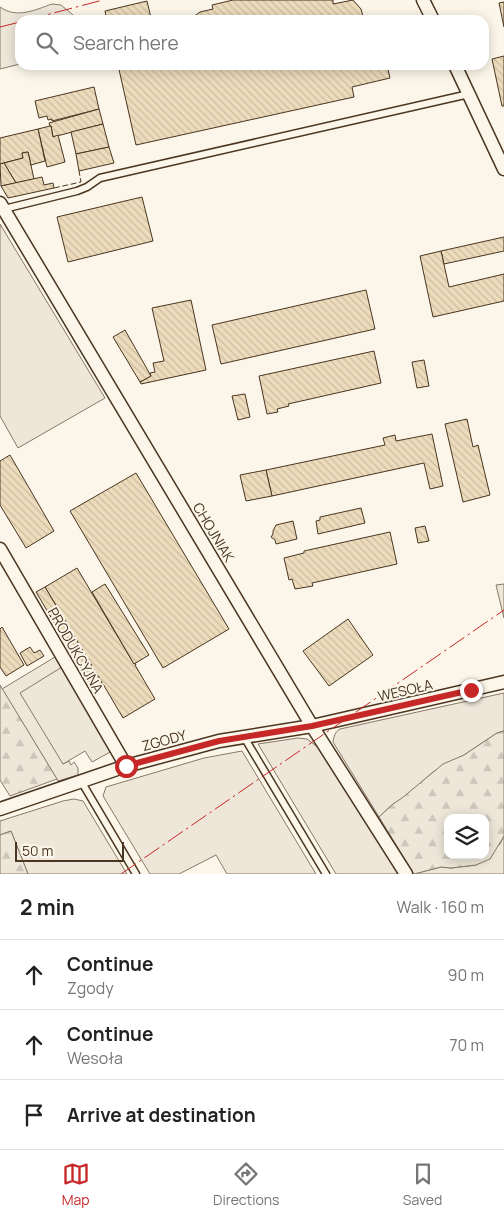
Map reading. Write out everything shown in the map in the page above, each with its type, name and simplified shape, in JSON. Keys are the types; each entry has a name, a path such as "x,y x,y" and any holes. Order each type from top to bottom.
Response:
{"street":[{"path":"423,0 430,15"},
{"path":"457,70 504,169"},
{"name":"CHOJNIAK","path":"2,206 312,726 406,874"},
{"name":"PRODUKCYJNA","path":"0,549 126,766"},
{"name":"WESOŁA","path":"312,726 504,682"},
{"name":"ZGODY","path":"0,809 126,766 219,741 312,726"}],"lane":[{"path":"2,206 77,191 100,178 469,94"},
{"path":"244,738 326,874"},
{"path":"82,781 136,874"}],"green space":[{"path":"52,4 61,5 73,15 15,15 15,65 0,69 0,7 6,11 19,13 33,11"},
{"path":"0,224 105,398 18,448 0,416"},
{"path":"504,584 504,618 496,585"},
{"path":"55,657 62,667 63,764 69,761 71,765 74,762 78,768 78,775 58,781 2,689"},
{"path":"0,685 57,779 10,796 0,780"},
{"path":"504,693 504,731 497,733 464,755 433,772 379,817 333,742 335,734 340,729"},
{"path":"504,731 504,836 490,859 476,865 451,868 441,867 414,874 379,817 443,764 464,755 497,733"},
{"path":"298,738 307,739 319,748 399,874 336,874 258,744"},
{"path":"242,751 316,874 227,874 216,855 179,874 150,874 103,796 106,787 204,758"},
{"path":"74,799 83,801 127,874 28,874 11,831 0,835 0,821"},
{"path":"11,831 28,874 0,874 0,835"},
{"path":"504,836 504,874 414,874 441,867 451,868 476,865 483,859 489,859 489,854 500,844"}],"shaded area":[{"path":"62,667 112,751 92,762 85,751 63,764 20,693"}],"building":[{"path":"233,0 333,0 333,4 353,0 361,9 363,15 196,15 213,9 212,5"},
{"path":"147,1 150,15 106,15 105,11"},
{"path":"504,2 504,27 499,3"},
{"path":"504,56 504,106 502,106 492,59"},
{"path":"119,70 388,70 390,78 352,87 354,97 136,145"},
{"path":"94,87 99,109 52,121 52,119 48,120 47,116 39,118 35,101"},
{"path":"99,109 103,124 53,137 49,123"},
{"path":"103,124 109,147 76,154 71,132"},
{"path":"51,126 53,137 58,135 65,162 47,167 38,129"},
{"path":"38,129 45,161 31,165 28,152 22,153 23,158 0,164 0,138"},
{"path":"109,147 114,163 79,171 76,154"},
{"path":"28,152 34,179 16,183 4,163 23,158 22,153"},
{"path":"4,163 16,183 1,186 0,164"},
{"path":"42,177 44,185 53,183 54,188 8,198 1,186"},
{"path":"142,197 153,241 68,262 57,217"},
{"path":"504,237 504,251 444,264 441,251"},
{"path":"441,251 449,287 504,274 504,301 433,317 420,256"},
{"path":"366,290 375,329 221,364 212,325"},
{"path":"191,300 206,370 141,384 140,382 151,376 150,373 155,372 153,363 164,361 152,308"},
{"path":"125,330 151,376 140,382 113,337"},
{"path":"374,351 381,383 288,404 289,406 277,409 278,412 267,414 259,376"},
{"path":"424,360 429,386 417,388 412,362"},
{"path":"245,394 250,417 238,420 232,396"},
{"path":"467,419 473,447 478,445 490,495 463,502 445,424"},
{"path":"432,434 443,486 430,489 424,463 272,496 266,470 385,445 383,438 395,435 396,441"},
{"path":"10,455 54,531 26,548 0,505 0,461"},
{"path":"266,470 272,496 246,501 240,475"},
{"path":"136,473 229,629 163,668 70,511"},
{"path":"361,508 365,523 318,534 316,521 320,520 320,517"},
{"path":"293,521 297,539 276,544 275,540 271,537 276,525"},
{"path":"425,526 429,541 418,543 415,528"},
{"path":"390,532 397,564 312,583 313,586 295,589 292,579 289,580 284,558 304,553 304,551"},
{"path":"77,568 155,699 123,718 45,587"},
{"path":"105,584 149,655 134,664 92,592"},
{"path":"45,587 102,683 93,688 36,592"},
{"path":"348,619 373,655 329,686 303,651"},
{"path":"2,627 24,665 6,676 0,667 0,629"},
{"path":"30,647 34,653 40,650 44,656 27,666 20,653"}],"fence":[{"path":"54,188 81,182 79,171"}],"power":[{"path":"46,15 103,0"},
{"path":"0,27 15,23"},
{"path":"121,874 504,610"}],"route":[{"path":"126,766 219,741 312,726 471,690"}]}
